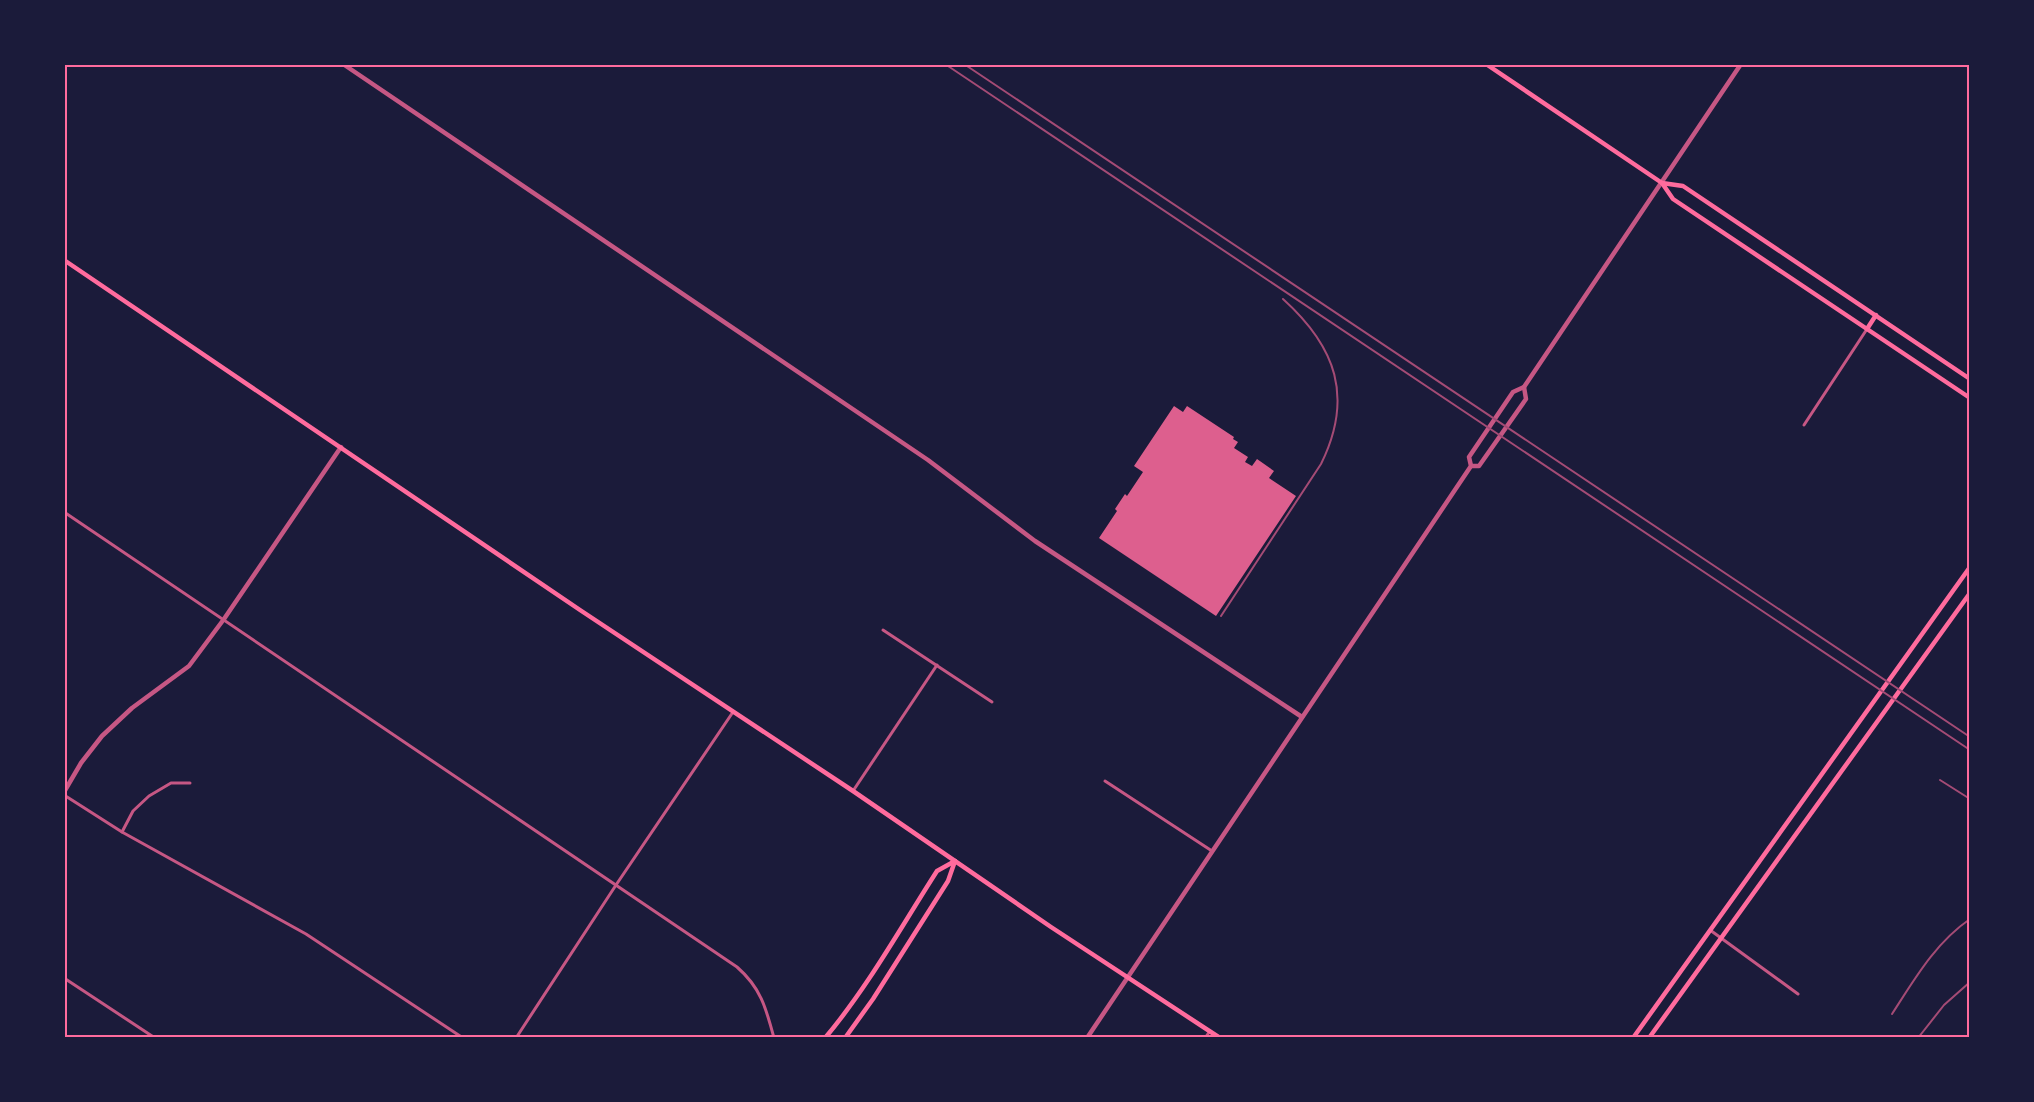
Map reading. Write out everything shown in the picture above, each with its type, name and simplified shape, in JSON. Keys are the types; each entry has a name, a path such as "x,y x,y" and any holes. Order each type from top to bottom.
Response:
{"main road":[{"path":"1486,64 1662,183 1673,199 1970,398"},
{"path":"1662,183 1683,186 1970,379"},
{"path":"64,260 580,610 734,710 1220,1038"},
{"path":"1866,329 1876,315"},
{"path":"1632,1038 1970,567"},
{"path":"1649,1038 1970,593"},
{"path":"825,1038 861,989 937,871 955,861"},
{"path":"845,1038 873,999 948,881 955,861"},
{"path":"861,989 873,999"}],"street":[{"path":"343,64 928,460 1035,541 1302,717"},
{"path":"1087,1038 1471,466 1469,457 1513,392 1524,387 1741,64"},
{"path":"1804,425 1866,329"},
{"path":"1471,466 1479,466 1526,399 1524,387"},
{"path":"340,447 224,619 189,666 132,708 102,735 81,763 64,794 122,832 306,934 463,1038"},
{"path":"64,512 745,974 764,1002 774,1038"},
{"path":"883,630 992,702"},
{"path":"853,790 937,665"},
{"path":"516,1038 734,710"},
{"path":"1106,781 1212,851"},
{"path":"122,832 133,811 149,796 171,783 190,783"},
{"path":"1710,930 1798,994"},
{"path":"64,978 155,1038"},
{"path":"1205,1038 1210,1030"}],"building":[{"path":"1174,406 1183,412 1187,406 1234,437 1233,439 1238,442 1234,448 1248,457 1245,462 1252,466 1257,459 1274,471 1269,478 1296,496 1216,616 1099,538 1125,494 1127,496 1143,472 1134,466"}],"railway":[{"path":"945,64 1970,750"},
{"path":"964,64 1970,737"},
{"path":"1221,616 1321,464 1331,440 1336,417 1337,395 1334,374 1327,355 1316,336 1283,299"},
{"path":"1940,780 1970,799"},
{"path":"1892,1014 1917,975 1936,951 1946,939 1970,919"},
{"path":"1918,1038 1944,1005 1970,982"}]}
